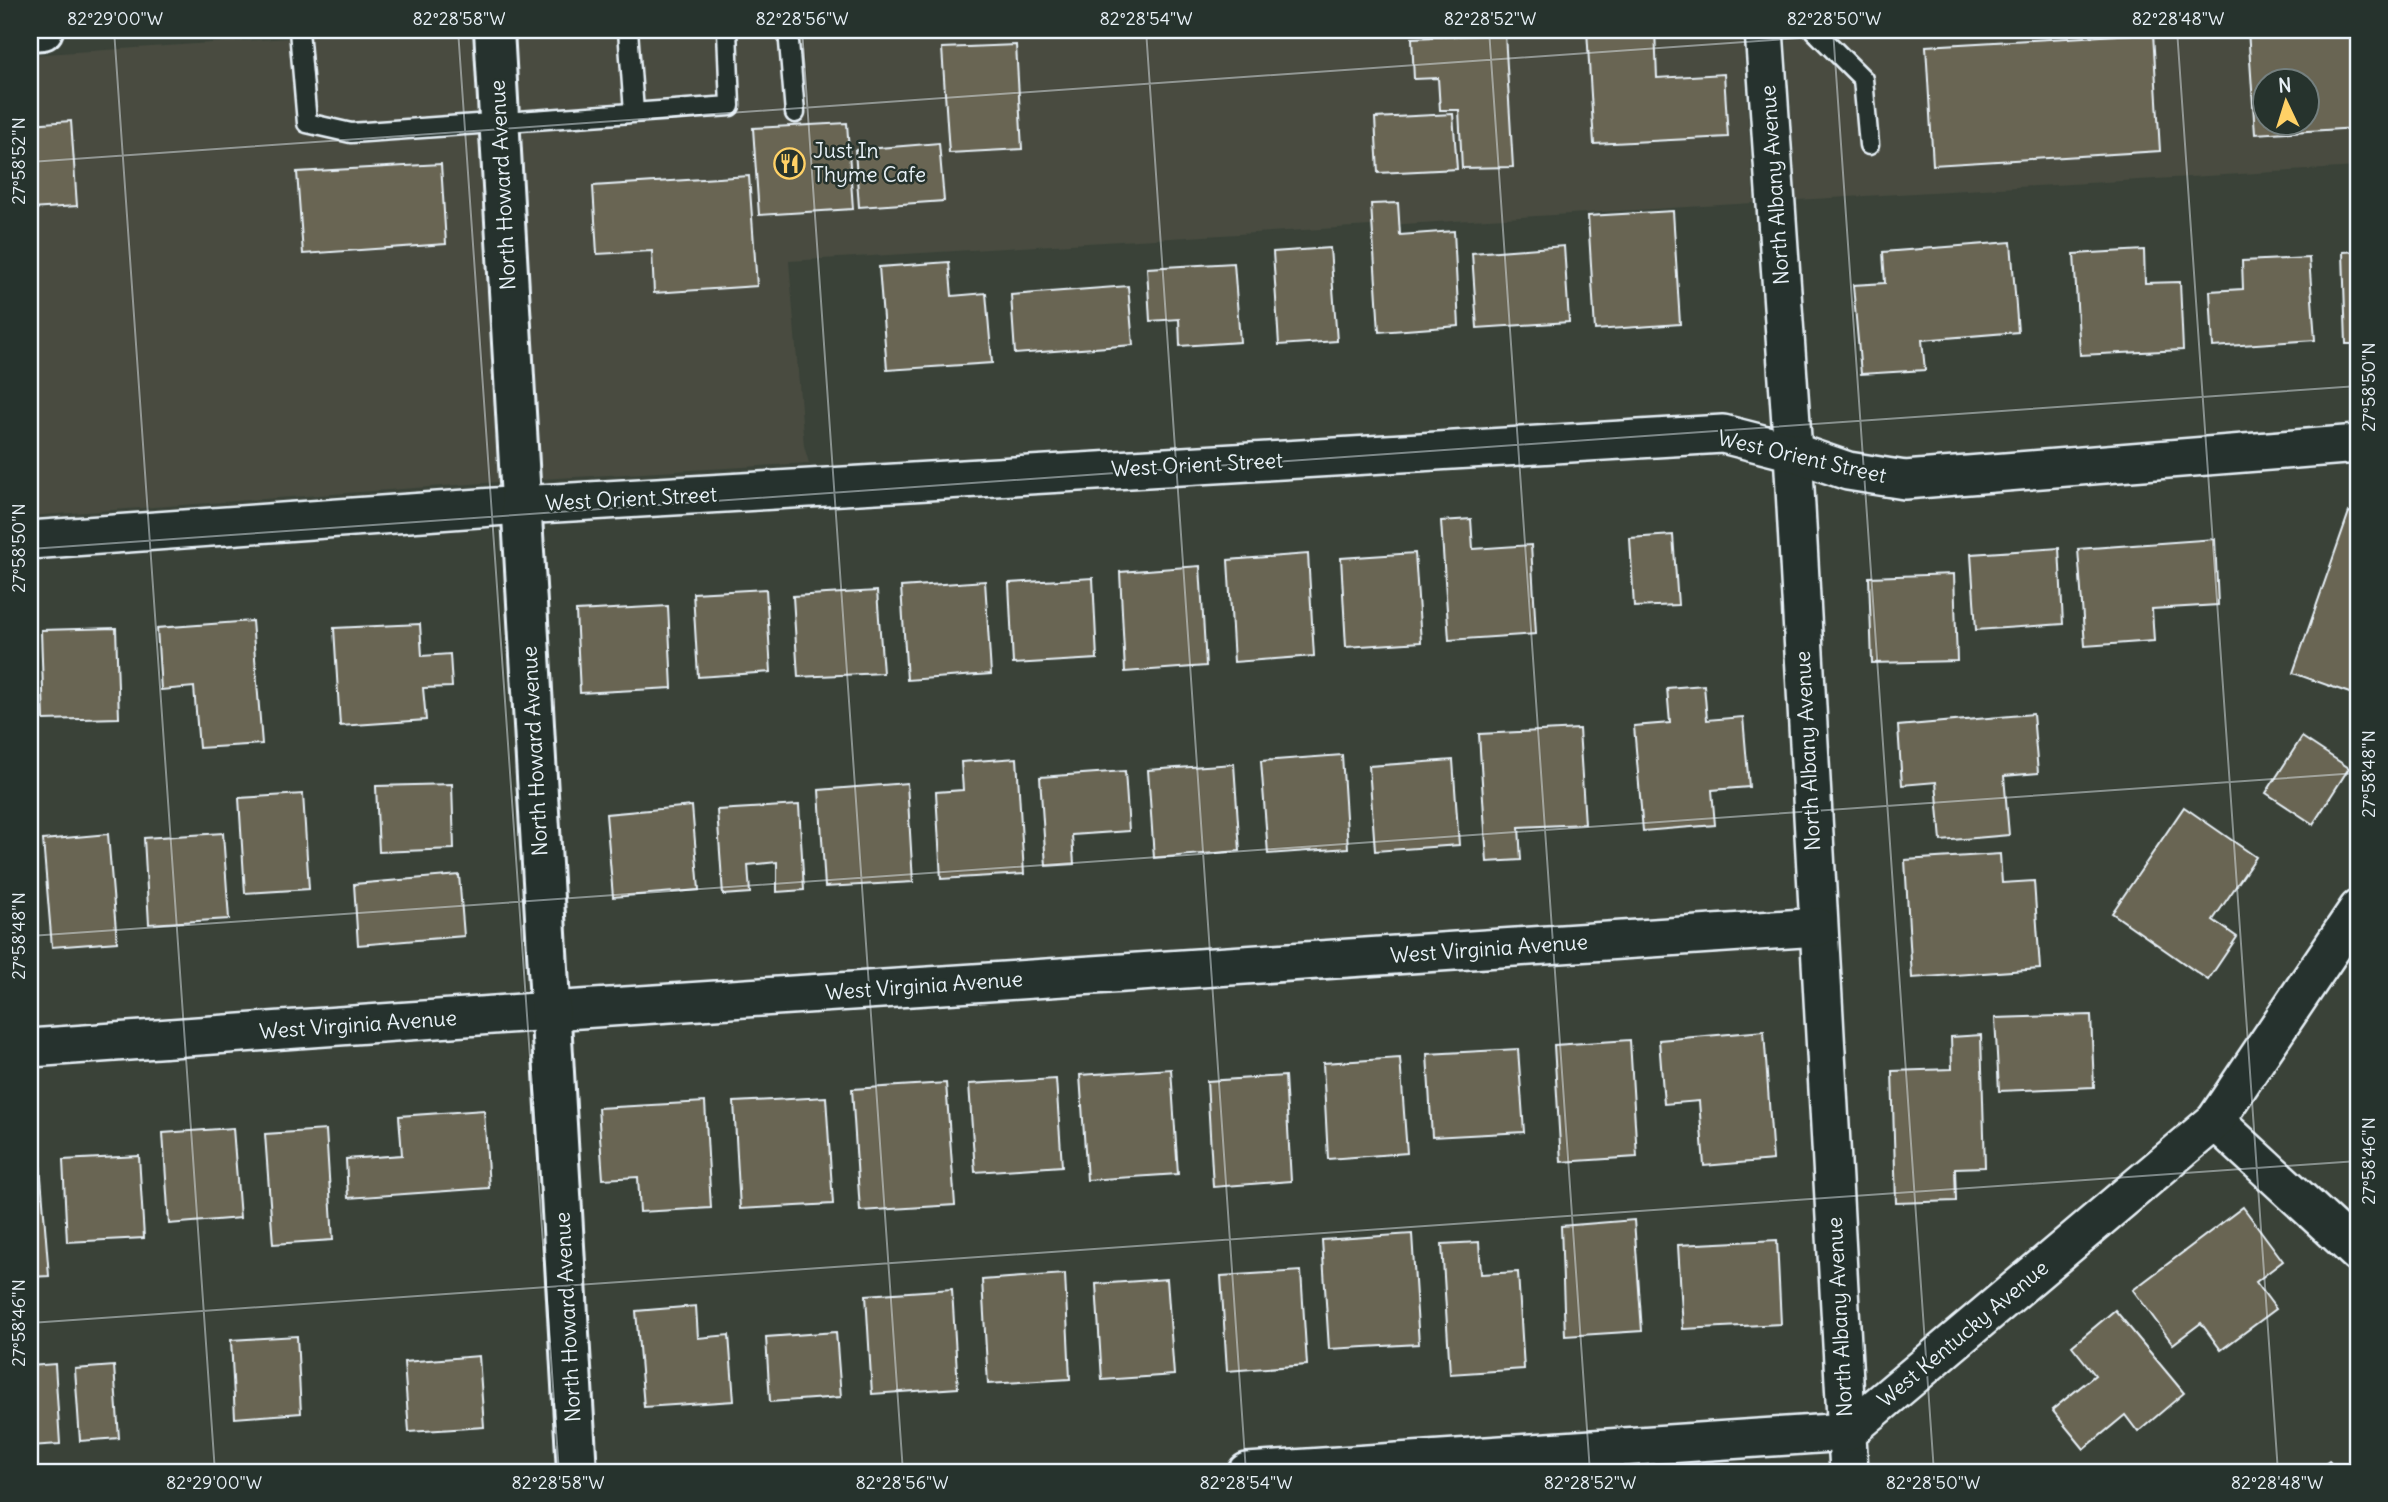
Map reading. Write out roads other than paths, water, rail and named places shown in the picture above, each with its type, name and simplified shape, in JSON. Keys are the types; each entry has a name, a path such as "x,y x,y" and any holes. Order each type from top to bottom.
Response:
{"street":[{"path":"30,31 43,30"},
{"name":"North Howard Avenue","path":"494,30 577,1472"},
{"name":"North Albany Avenue","path":"1764,30 1793,452 1849,1472"},
{"name":"West Orient Street","path":"30,540 521,505 1723,434 1793,452 1848,471 1905,480 2358,444"},
{"name":"West Kentucky Avenue","path":"1847,1432 2215,1121 2358,909"},
{"name":"West Virginia Avenue","path":"30,1048 1818,927"},
{"path":"2215,1121 2358,1253"},
{"path":"1247,1472 1847,1432"}],"lane":[{"path":"299,30 307,123 351,133 730,106 727,30"},
{"path":"628,30 634,112"},
{"path":"788,30 795,113"},
{"path":"1814,30 1863,79 1869,145"}],"place":[{"name":"Just In Thyme Cafe","path":"790,163"}]}
